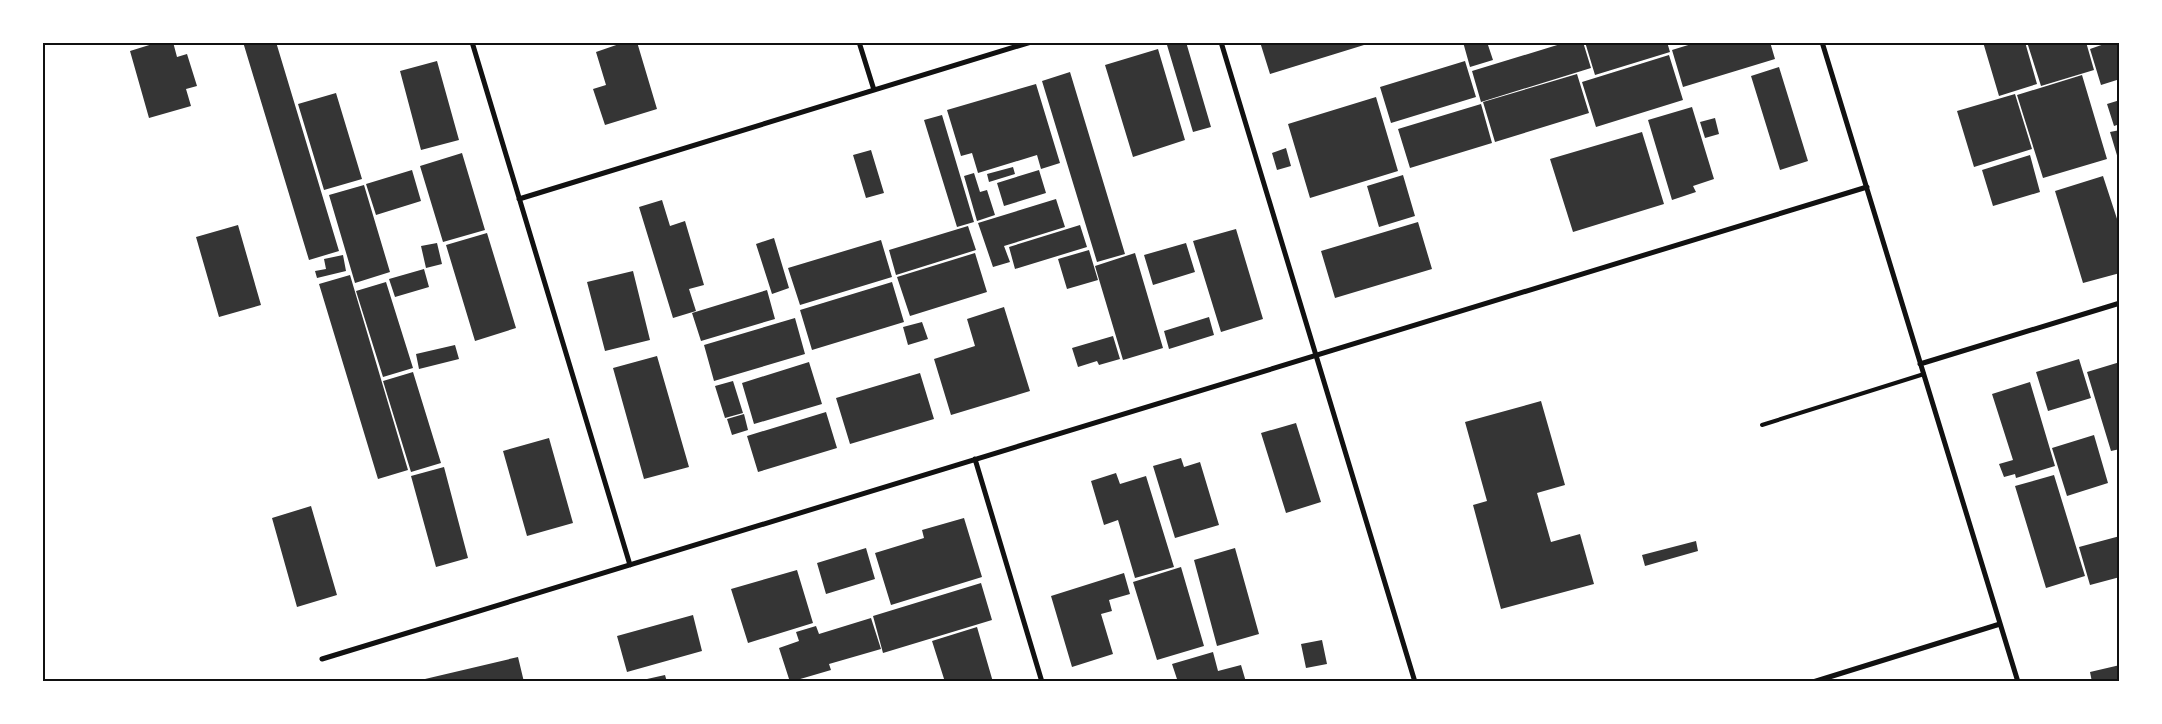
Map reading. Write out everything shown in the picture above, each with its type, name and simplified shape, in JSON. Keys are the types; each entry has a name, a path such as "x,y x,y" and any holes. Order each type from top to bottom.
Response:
{"street":[{"path":"472,42 630,565"},
{"path":"860,42 874,90"},
{"path":"519,198 1031,42"},
{"path":"1221,42 1415,682"},
{"path":"1822,42 2018,682"},
{"path":"322,659 1867,188"},
{"path":"1920,364 2120,304"},
{"path":"975,459 1042,682"},
{"path":"1813,682 2000,624"}],"lane":[{"path":"1762,425 1924,374"}],"building":[{"path":"159,42 173,42 177,57 187,54 197,86 186,89 191,106 149,118 130,51"},
{"path":"243,42 276,42 339,251 309,260"},
{"path":"625,42 637,42 657,109 605,125 593,89 606,85 596,52"},
{"path":"1174,42 1186,42 1211,127 1193,132 1167,45"},
{"path":"1260,42 1363,42 1364,45 1270,74"},
{"path":"1463,42 1487,42 1493,60 1470,67"},
{"path":"1567,42 1583,42 1591,68 1481,102 1472,71"},
{"path":"1585,42 1667,42 1670,52 1595,75"},
{"path":"1698,42 1770,42 1775,59 1683,87 1672,50"},
{"path":"1983,42 2025,42 2037,84 1999,96"},
{"path":"2027,42 2086,42 2094,70 2041,86"},
{"path":"2110,42 2120,42 2120,79 2101,85 2090,49"},
{"path":"1158,49 1185,140 1133,157 1105,65"},
{"path":"1669,55 1683,100 1596,127 1582,82"},
{"path":"437,61 459,140 421,150 400,71"},
{"path":"1465,61 1476,97 1391,123 1380,87"},
{"path":"1779,67 1808,161 1780,170 1751,76"},
{"path":"1070,72 1125,254 1097,262 1042,81"},
{"path":"1577,74 1589,113 1495,142 1483,102"},
{"path":"2082,75 2107,159 2043,178 2017,95"},
{"path":"1036,84 1060,163 1041,169 1037,155 978,173 972,153 961,156 947,110"},
{"path":"336,93 362,179 324,190 298,104"},
{"path":"2015,94 2032,149 1974,167 1957,111"},
{"path":"1376,97 1398,171 1310,198 1288,124"},
{"path":"2120,100 2120,124 2114,126 2107,104"},
{"path":"1481,104 1492,143 1410,168 1398,129"},
{"path":"1692,107 1714,179 1693,186 1696,192 1672,200 1648,120"},
{"path":"942,115 974,222 957,227 924,120"},
{"path":"1715,118 1719,134 1705,138 1700,122"},
{"path":"2120,130 2120,162 2119,162 2110,132"},
{"path":"1642,132 1664,204 1573,232 1550,159"},
{"path":"1286,148 1291,166 1277,170 1272,153"},
{"path":"871,150 884,193 866,198 853,155"},
{"path":"462,153 485,230 443,242 420,166"},
{"path":"2030,155 2040,192 1993,206 1982,170"},
{"path":"1013,167 1015,174 989,182 987,174"},
{"path":"412,170 421,201 376,215 366,184"},
{"path":"1039,170 1046,193 1004,206 997,183"},
{"path":"974,173 980,192 987,190 995,215 977,221 964,176"},
{"path":"1403,175 1415,216 1379,227 1367,186"},
{"path":"2103,176 2120,228 2120,273 2083,283 2055,191"},
{"path":"364,185 390,272 355,283 329,195"},
{"path":"1056,199 1065,227 1004,246 1010,262 993,267 978,223"},
{"path":"662,200 670,226 685,221 704,285 689,289 696,311 673,318 639,207"},
{"path":"1418,222 1432,269 1335,298 1321,251"},
{"path":"238,225 261,305 219,317 196,237"},
{"path":"1080,225 1087,247 1015,269 1009,247"},
{"path":"968,226 976,250 896,275 889,250"},
{"path":"1236,229 1263,319 1221,332 1193,241"},
{"path":"487,233 516,328 475,341 446,245"},
{"path":"774,238 789,288 772,294 756,244"},
{"path":"881,240 892,277 800,305 788,268"},
{"path":"437,243 442,264 426,268 421,246"},
{"path":"1186,243 1195,272 1153,285 1144,255"},
{"path":"1089,250 1098,280 1067,289 1058,259"},
{"path":"975,253 987,292 910,316 897,277"},
{"path":"1135,253 1163,348 1123,360 1095,266"},
{"path":"343,255 346,271 317,278 315,271 326,269 324,259"},
{"path":"424,269 429,287 395,297 389,279"},
{"path":"633,271 650,340 605,351 587,282"},
{"path":"350,275 408,470 378,479 319,284"},
{"path":"386,282 413,368 383,377 356,291"},
{"path":"892,282 904,322 812,350 800,310"},
{"path":"767,290 775,319 701,341 692,313"},
{"path":"1004,307 1030,391 951,415 934,359 975,346 967,319"},
{"path":"1209,317 1214,335 1169,349 1164,331"},
{"path":"795,318 805,354 714,381 704,345"},
{"path":"922,322 928,339 908,345 903,327"},
{"path":"1113,336 1120,359 1099,365 1097,361 1078,367 1072,348"},
{"path":"455,345 459,359 419,369 416,354"},
{"path":"657,356 689,467 644,479 613,368"},
{"path":"2079,359 2091,398 2048,411 2036,372"},
{"path":"809,362 822,404 754,424 742,383"},
{"path":"2120,362 2120,449 2111,451 2087,372"},
{"path":"413,372 441,463 411,472 383,381"},
{"path":"920,373 934,419 850,444 836,398"},
{"path":"733,381 743,413 725,418 715,386"},
{"path":"2030,382 2055,466 2016,478 2015,474 2004,477 1999,464 2013,460 1992,394"},
{"path":"1541,401 1565,485 1537,493 1551,542 1580,534 1594,584 1501,609 1473,505 1487,501 1465,422"},
{"path":"826,412 837,448 758,472 747,436"},
{"path":"744,414 748,430 732,435 727,419"},
{"path":"1296,423 1321,502 1286,513 1261,433"},
{"path":"2094,435 2108,483 2067,496 2052,448"},
{"path":"549,438 573,523 527,536 503,451"},
{"path":"1181,458 1184,467 1200,462 1219,525 1175,538 1153,466"},
{"path":"444,467 468,558 436,567 411,476"},
{"path":"1116,473 1120,484 1146,476 1174,567 1135,578 1118,520 1104,525 1091,481"},
{"path":"2054,475 2085,576 2046,588 2015,486"},
{"path":"311,506 337,595 297,607 272,518"},
{"path":"964,518 982,577 891,605 875,553 924,538 922,530"},
{"path":"2120,536 2120,577 2090,585 2079,547"},
{"path":"1696,541 1698,551 1645,566 1642,555"},
{"path":"866,548 875,579 826,594 817,563"},
{"path":"1235,548 1259,634 1217,646 1194,560"},
{"path":"1181,567 1204,646 1157,660 1133,582"},
{"path":"797,570 813,623 748,643 731,589"},
{"path":"1124,573 1130,594 1109,600 1112,611 1101,614 1113,654 1072,667 1051,596"},
{"path":"981,583 992,620 883,653 873,616"},
{"path":"693,615 702,651 627,672 617,636"},
{"path":"871,618 881,649 829,664 831,670 790,682 779,648 799,641 796,632 816,626 819,634"},
{"path":"977,627 993,682 945,682 932,641"},
{"path":"1322,640 1327,664 1306,668 1301,644"},
{"path":"1213,652 1218,671 1241,665 1246,682 1178,682 1172,664"},
{"path":"518,657 524,682 426,682 425,679"},
{"path":"2120,665 2120,682 2092,682 2090,672"},
{"path":"665,675 667,682 638,682 638,681"}]}
